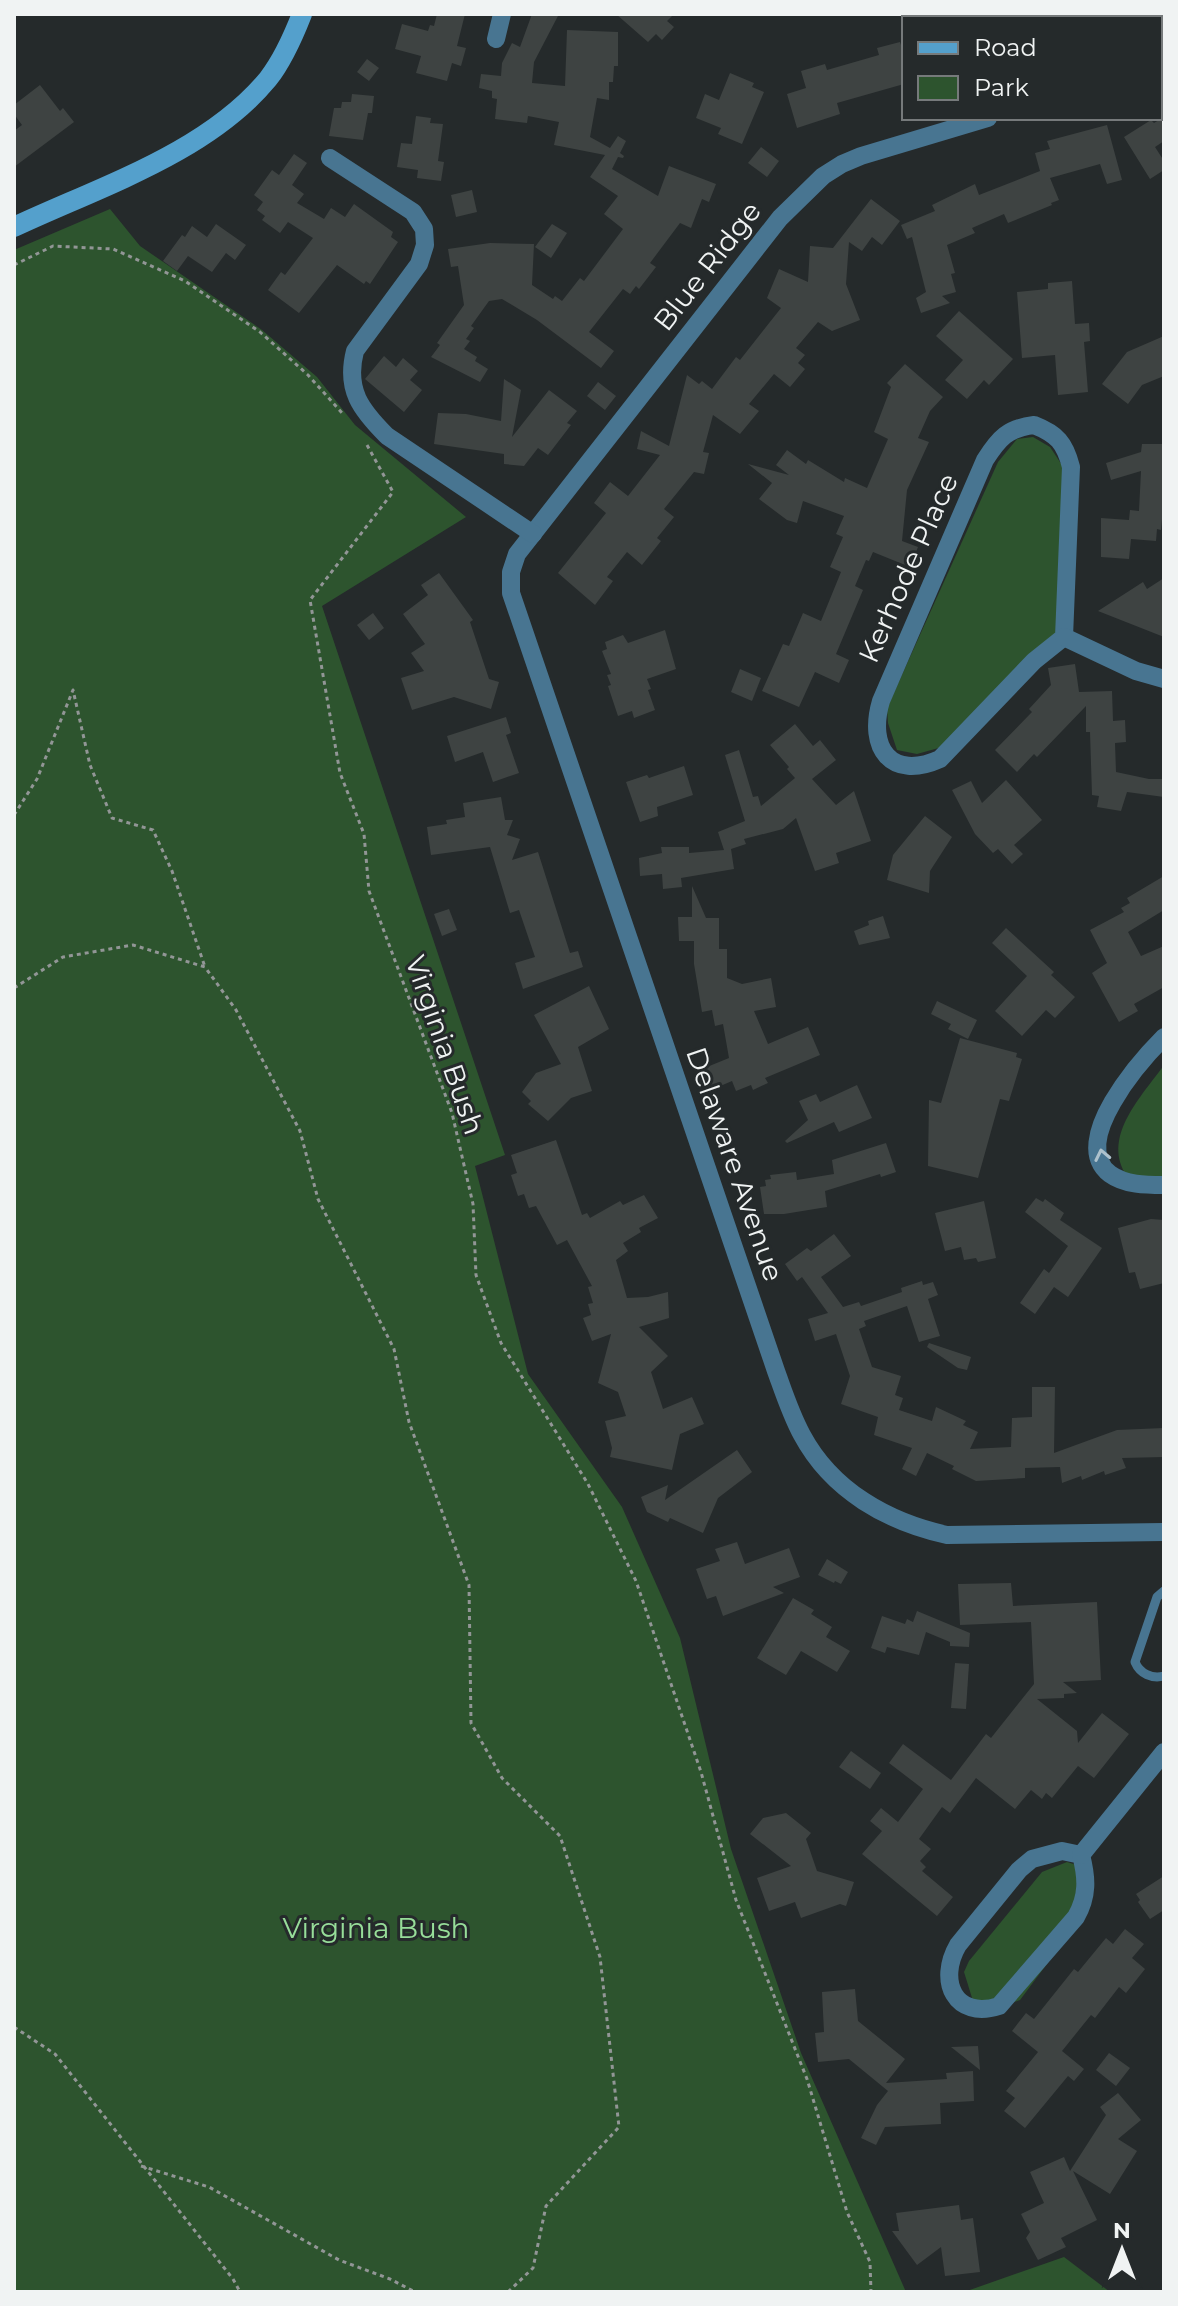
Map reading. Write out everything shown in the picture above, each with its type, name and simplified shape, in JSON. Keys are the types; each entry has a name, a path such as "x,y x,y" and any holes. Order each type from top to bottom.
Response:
{"main road":[{"path":"14,227 150,165 222,125 270,77 292,40 302,14"}],"street":[{"path":"496,39 502,14"},
{"name":"Blue Ridge","path":"533,534 780,218 823,176 861,156 981,120"},
{"path":"330,158 413,212 424,229 425,245 419,264 355,351 351,377 359,401 387,436 533,534"},
{"name":"Kerhode Place","path":"1034,425 1051,432 1060,439 1069,458 1071,491 1064,637 1034,661 940,759 910,767 884,755 875,721 881,701 985,460 1004,434 1017,427 1034,425"},
{"name":"Delaware Avenue","path":"533,534 517,554 511,572 511,593 776,1371 802,1436 839,1483 886,1515 914,1528 947,1535 1164,1532"},
{"path":"1064,637 1136,671 1164,679"},
{"path":"1164,1037 1141,1059 1117,1091 1103,1121 1098,1153 1109,1174 1141,1185 1164,1185"},
{"path":"1081,1855 1164,1752"},
{"path":"1062,1851 1081,1855 1086,1889 1076,1917 999,2006 984,2011 967,2007 950,1989 947,1974 950,1959 958,1945 1019,1870 1032,1859 1062,1851"}],"lane":[{"path":"1164,1591 1157,1597 1135,1662 1139,1670 1153,1677 1164,1676"}],"path":[{"path":"14,265 53,246 113,249 185,281 260,332 308,375 344,416"},
{"name":"Virginia Bush","path":"363,437 393,492 310,600 340,773 364,834 369,891 452,1113 473,1204 476,1275 501,1343 588,1484 636,1581 701,1772 736,1900 807,2079 847,2212 870,2262 871,2292"},
{"path":"14,815 37,779 73,690 90,765 112,818 153,830 172,871 205,967 236,1010 300,1131 318,1199 394,1349 409,1422 469,1585 471,1723 502,1778 560,1836 600,1957 619,2127 546,2206 533,2268 508,2292"},
{"path":"14,988 63,957 133,945 205,967"},
{"path":"14,2027 55,2054 233,2279 240,2292"},
{"path":"141,2166 209,2187 339,2260 415,2292"}],"green space":[{"name":"Virginia Bush","path":"110,209 140,246 262,330 317,377 355,425 466,517 322,606 505,1155 475,1166 528,1374 622,1507 680,1638 731,1849 801,2053 906,2292 14,2292 14,250"},
{"path":"1033,437 1050,447 1064,468 1056,633 942,747 917,754 897,750 888,723 887,708 998,462 1017,439"},
{"path":"1164,1065 1164,1182 1125,1173 1119,1159 1119,1144 1128,1116"},
{"path":"1067,1862 1086,1868 1090,1879 1091,1905 1020,2000 994,2009 973,2001 964,1972 969,1961 1042,1872"},
{"path":"1064,2257 1110,2292 964,2292"}],"building":[{"path":"437,14 465,14 457,46 466,48 461,66 452,63 447,81 416,73 421,56 395,49 402,24 428,31 430,25 434,26"},
{"path":"532,14 559,14 534,62 532,83 565,86 567,30 618,32 618,66 614,66 613,82 609,82 609,100 597,98 590,137 610,148 618,136 626,141 620,153 623,158 618,157 612,169 658,196 669,166 716,184 709,202 702,199 691,228 680,223 650,263 656,267 639,289 636,286 630,294 623,289 589,332 614,351 601,368 537,320 502,299 489,301 471,326 474,328 466,339 470,341 464,349 488,369 480,382 431,357 440,345 437,343 464,305 458,266 451,267 448,249 490,243 534,244 532,285 553,299 555,296 562,301 580,278 584,281 623,229 604,214 618,196 590,177 605,155 554,145 559,122 528,116 527,123 495,119 497,99 492,98 492,91 479,88 481,74 501,76 502,63 512,43 520,47"},
{"path":"616,14 674,14 667,21 674,27 662,40 656,34 648,42"},
{"path":"900,42 902,85 837,103 840,114 797,128 787,94 806,88 801,71 825,64 827,70 879,55 877,48"},
{"path":"367,59 379,68 369,81 357,72"},
{"path":"730,73 754,83 752,87 764,92 742,144 718,134 721,128 696,118 705,94 719,100"},
{"path":"40,85 60,111 63,108 74,122 14,167 14,131 22,125 14,114 14,105"},
{"path":"352,94 374,96 363,140 329,136 334,108 341,108 342,102 351,102"},
{"path":"416,116 431,118 430,123 443,124 438,161 444,162 441,181 417,178 418,170 397,167 401,143 412,144"},
{"path":"1162,118 1164,141 1155,147 1164,161 1164,170 1150,179 1124,137 1151,120 1154,123"},
{"path":"1107,125 1122,180 1107,184 1100,164 1050,178 1059,200 1052,205 1008,223 1004,214 972,228 975,233 947,245 955,273 951,274 956,292 942,296 950,303 921,313 916,298 926,292 912,237 907,239 901,225 935,211 932,205 975,184 979,195 1040,171 1035,153 1050,149 1047,141"},
{"path":"761,147 779,161 767,177 748,163"},
{"path":"294,154 307,163 292,185 304,194 297,203 324,219 331,208 345,217 354,204 393,232 391,237 398,242 370,284 366,281 364,284 337,265 299,313 268,290 281,272 285,275 313,238 288,222 280,233 262,220 265,216 257,210 263,202 254,195 272,170 279,175"},
{"path":"472,190 477,212 456,217 451,195"},
{"path":"871,199 900,221 882,245 872,237 862,251 849,242 846,284 860,320 832,331 818,322 796,348 805,355 798,363 805,369 790,387 774,374 749,404 759,411 740,434 713,415 703,452 709,453 704,474 694,472 664,509 674,517 657,538 661,541 642,565 627,552 607,577 613,581 595,605 558,573 606,513 594,503 610,482 628,496 660,455 637,449 641,431 669,446 687,375 712,389 736,357 740,360 781,308 767,298 779,269 808,282 810,246 833,248"},
{"path":"216,224 246,245 235,260 226,253 212,272 188,256 177,271 163,261 192,226 207,237"},
{"path":"552,224 567,233 551,258 535,247"},
{"path":"1072,281 1075,324 1089,323 1090,341 1084,342 1088,392 1058,395 1055,355 1022,358 1017,292 1048,289 1048,283"},
{"path":"959,311 1013,359 989,385 984,380 967,399 945,380 963,360 936,336"},
{"path":"1164,336 1164,376 1142,385 1128,404 1102,384 1127,352"},
{"path":"384,356 396,367 403,358 418,371 410,380 422,390 404,412 365,379"},
{"path":"905,364 943,397 930,411 918,438 929,442 907,490 902,541 918,547 910,567 873,552 869,561 866,560 855,586 863,590 836,654 849,660 839,683 815,672 799,707 762,691 783,644 789,646 803,613 821,621 841,572 830,567 843,537 836,534 844,516 803,501 797,523 787,520 759,499 772,483 748,464 789,475 776,465 787,450 806,464 808,460 844,482 845,478 867,488 888,439 874,432 891,387 887,383"},
{"path":"504,379 521,390 512,437 549,390 577,411 567,423 571,425 548,455 538,448 524,466 504,464 504,454 434,444 438,413 466,414 501,421"},
{"path":"598,382 616,396 605,410 587,396"},
{"path":"1142,444 1164,444 1161,530 1157,529 1156,541 1131,539 1129,559 1101,557 1101,518 1129,520 1130,510 1139,511 1141,471 1111,480 1106,463 1141,452"},
{"path":"439,573 473,620 470,622 489,679 499,682 491,709 454,697 412,710 401,678 424,671 411,653 425,644 403,614 428,595 421,585"},
{"path":"1164,578 1164,637 1098,611 1143,582 1147,589"},
{"path":"373,613 384,628 369,640 357,625"},
{"path":"665,630 676,669 647,679 655,710 634,718 632,711 618,716 608,686 611,685 607,675 611,674 602,651 607,649 605,642 623,635 628,643"},
{"path":"1075,664 1079,692 1112,691 1113,721 1125,720 1126,742 1115,743 1116,772 1164,779 1164,797 1127,792 1121,811 1097,807 1099,796 1092,795 1086,706 1037,757 1034,754 1017,772 995,750 1032,712 1029,709 1051,685 1048,668"},
{"path":"740,669 761,678 752,701 731,692"},
{"path":"506,717 511,733 506,735 519,773 493,782 483,752 455,762 447,736"},
{"path":"795,724 813,746 820,740 836,760 812,779 836,805 854,791 871,841 836,853 839,863 815,871 796,818 783,829 744,839 746,844 731,849 734,869 681,878 682,887 663,889 662,874 640,876 639,858 662,853 661,847 689,847 689,853 724,850 718,832 745,821 725,755 739,750 753,797 758,796 761,806 795,778 770,745"},
{"path":"684,766 693,795 657,807 658,816 640,822 626,782"},
{"path":"1006,780 1042,820 1014,845 1023,854 1012,864 998,849 993,853 975,834 952,790 971,781 982,803"},
{"path":"501,797 505,820 513,820 507,835 520,839 512,860 538,852 570,953 578,951 583,967 523,989 515,963 535,957 519,910 510,913 490,847 431,855 427,827 465,817 463,803"},
{"path":"925,816 952,837 930,871 929,893 887,880 893,855"},
{"path":"1164,876 1164,910 1128,932 1141,956 1164,946 1164,987 1134,1004 1138,1011 1119,1022 1092,973 1107,963 1090,930 1124,912 1121,908 1130,903 1127,898"},
{"path":"692,886 706,918 719,918 719,949 727,949 727,978 742,984 771,978 776,1007 754,1011 768,1044 808,1027 820,1055 765,1078 768,1083 753,1090 751,1085 736,1091 732,1081 711,1090 702,1069 729,1058 723,1024 715,1026 712,1010 702,1012 694,964 694,941 679,941 678,917 692,917"},
{"path":"449,909 457,930 442,936 434,914"},
{"path":"883,916 890,938 859,945 854,931 869,925 868,921"},
{"path":"1006,928 1054,972 1051,975 1075,997 1055,1018 1046,1010 1022,1036 995,1011 1027,976 992,943"},
{"path":"589,986 609,1029 578,1047 592,1091 571,1098 548,1121 528,1104 531,1101 522,1092 536,1073 561,1064 534,1015"},
{"path":"937,1001 977,1020 968,1039 948,1029 951,1024 931,1014"},
{"path":"960,1038 1017,1053 1016,1057 1022,1059 1009,1101 1000,1099 978,1178 928,1166 929,1100 941,1103"},
{"path":"857,1085 872,1118 839,1132 834,1122 787,1143 785,1141 808,1120 799,1101 816,1094 820,1102"},
{"path":"556,1140 582,1215 587,1213 590,1218 620,1201 623,1205 644,1195 658,1218 639,1228 641,1232 623,1243 628,1251 616,1260 627,1298 668,1292 669,1318 639,1327 668,1356 651,1372 663,1409 692,1397 704,1424 680,1434 672,1470 610,1457 612,1448 605,1421 626,1416 618,1392 598,1383 611,1334 592,1341 583,1318 591,1315 588,1304 593,1303 588,1287 592,1286 567,1240 557,1245 536,1206 529,1208 524,1194 518,1196 511,1175 517,1173 511,1155"},
{"path":"886,1143 896,1172 825,1191 827,1207 764,1214 760,1187 766,1186 765,1180 771,1179 770,1175 796,1172 797,1180 834,1174 832,1160"},
{"path":"1036,1198 1043,1202 1045,1199 1064,1213 1060,1220 1102,1248 1068,1297 1054,1287 1035,1314 1020,1303 1044,1269 1049,1273 1068,1246 1025,1212"},
{"path":"984,1201 996,1258 978,1262 976,1258 964,1260 961,1247 945,1251 935,1213"},
{"path":"1151,1219 1164,1220 1164,1283 1140,1289 1135,1272 1129,1273 1118,1228"},
{"path":"834,1234 851,1256 821,1277 843,1307 859,1302 861,1306 902,1292 901,1288 922,1281 923,1285 933,1282 938,1295 928,1299 940,1336 919,1342 907,1306 864,1321 866,1326 859,1329 872,1367 901,1376 895,1395 903,1398 899,1410 932,1421 936,1407 966,1421 963,1425 978,1432 970,1449 1011,1447 1012,1418 1032,1417 1032,1387 1055,1387 1054,1453 1117,1430 1164,1428 1164,1457 1122,1458 1126,1468 1105,1475 1104,1471 1082,1480 1081,1476 1062,1483 1060,1467 1025,1468 1025,1478 976,1481 927,1453 916,1476 902,1469 912,1448 874,1435 878,1417 841,1404 850,1376 836,1334 815,1341 808,1319 828,1313 802,1277 797,1281 785,1264 807,1248 811,1251"},
{"path":"929,1343 971,1357 967,1370 958,1368 927,1347"},
{"path":"737,1450 752,1472 718,1498 703,1533 670,1518 668,1522 647,1512 641,1497 668,1485 665,1500"},
{"path":"737,1542 745,1564 789,1548 800,1577 773,1587 784,1593 723,1616 716,1596 707,1599 696,1569 720,1561 715,1549"},
{"path":"827,1559 848,1572 841,1584 818,1575"},
{"path":"1011,1583 1013,1606 1097,1602 1101,1680 1063,1682 1077,1693 1064,1694 1064,1698 1037,1699 1077,1731 1078,1743 1102,1713 1129,1734 1094,1778 1078,1766 1052,1798 1046,1793 1042,1799 1031,1790 1015,1809 976,1778 950,1813 942,1807 919,1839 931,1849 920,1861 926,1867 922,1871 953,1897 937,1916 862,1854 882,1831 870,1821 881,1808 898,1822 923,1789 889,1763 903,1744 951,1780 986,1734 991,1738 1034,1684 1031,1622 960,1625 958,1584"},
{"path":"793,1598 814,1610 811,1614 832,1627 826,1637 850,1651 837,1672 801,1651 786,1675 757,1658"},
{"path":"917,1611 970,1633 969,1647 950,1646 950,1642 926,1632 919,1655 887,1647 885,1653 871,1648 882,1616 905,1624 907,1619 913,1622"},
{"path":"955,1663 969,1664 966,1709 951,1708"},
{"path":"851,1751 881,1773 870,1789 839,1767"},
{"path":"786,1813 811,1833 806,1839 817,1871 854,1882 846,1906 840,1904 801,1918 795,1902 769,1911 757,1878 791,1866 750,1834 763,1818"},
{"path":"1164,1876 1164,1910 1150,1919 1136,1894"},
{"path":"1125,1929 1144,1944 1132,1958 1145,1969 1126,1993 1119,1987 1095,2018 1091,2015 1062,2051 1084,2069 1074,2081 1068,2076 1025,2128 1004,2111 1015,2098 1006,2091 1038,2052 1012,2031 1026,2013 1034,2019 1074,1969 1078,1972 1106,1938 1113,1944"},
{"path":"855,1989 858,2021 905,2059 886,2083 947,2079 946,2073 973,2071 974,2101 940,2103 941,2124 885,2127 876,2145 861,2138 877,2105 888,2091 849,2059 818,2062 815,2033 824,2032 822,1992"},
{"path":"978,2046 980,2070 951,2047"},
{"path":"1109,2053 1130,2068 1116,2086 1096,2070"},
{"path":"1118,2093 1141,2120 1118,2139 1137,2151 1110,2194 1073,2171 1097,2220 1061,2238 1066,2247 1038,2260 1026,2238 1030,2232 1021,2214 1044,2203 1030,2172 1064,2157 1070,2171 1106,2115 1100,2107"},
{"path":"959,2205 961,2220 973,2218 980,2272 945,2276 941,2247 917,2265 892,2231 899,2231 896,2213"}]}
